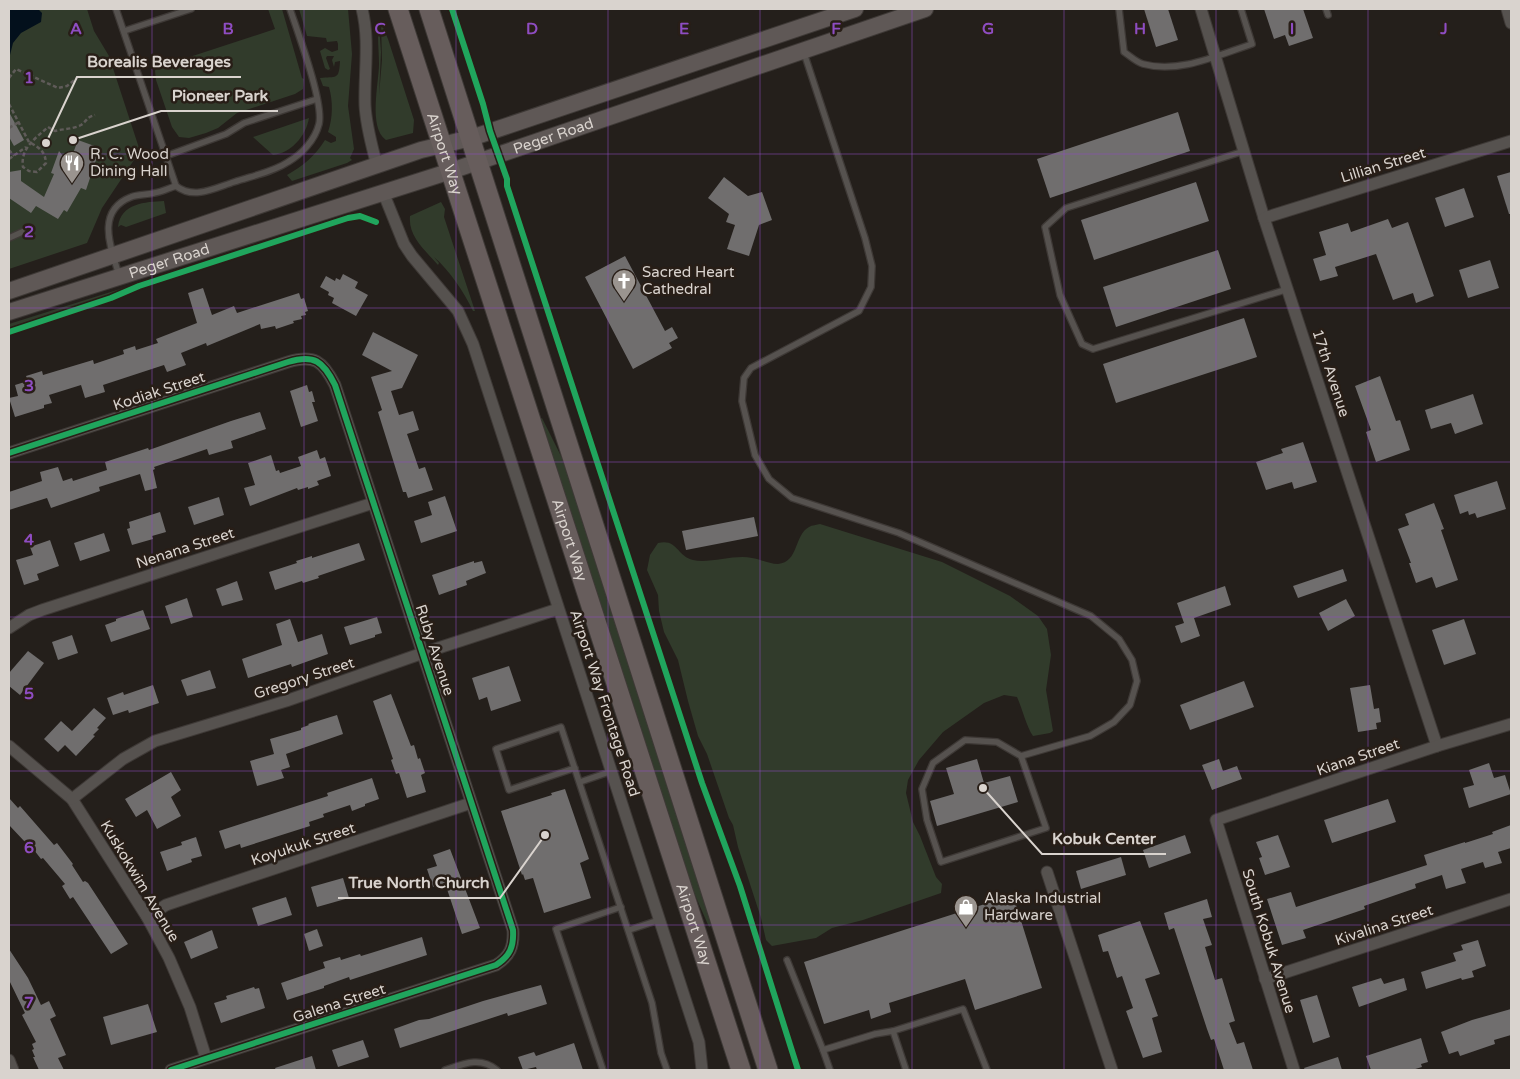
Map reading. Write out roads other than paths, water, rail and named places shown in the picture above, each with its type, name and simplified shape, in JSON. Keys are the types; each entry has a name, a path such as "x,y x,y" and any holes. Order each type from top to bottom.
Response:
{"main road":[{"name":"Airport Way","path":"398,9 741,1070"},
{"name":"Airport Way","path":"429,9 768,1070"},
{"name":"Peger Road","path":"9,291 421,150 471,138 855,9"},
{"name":"Peger Road","path":"9,312 451,171 803,49 925,9"}],"street":[{"path":"362,9 367,54 366,117 377,166"},
{"name":"17th Avenue","path":"1201,9 1264,218 1437,746"},
{"path":"1507,9 1511,23"},
{"name":"Lillian Street","path":"1264,218 1511,141"},
{"name":"Airport Way Frontage Road","path":"383,192 404,244 458,311 467,330 699,1042 702,1070"},
{"name":"Kodiak Street","path":"9,453 288,362 304,358 317,361"},
{"name":"Ruby Avenue","path":"317,361 329,374 335,385 423,653 513,930 514,940 510,953"},
{"name":"Nenana Street","path":"9,628 29,615 42,610 373,503"},
{"name":"Gregory Street","path":"72,799 123,759 155,742 286,701 423,653 558,609"},
{"name":"Kiana Street","path":"1216,820 1437,746 1511,724"},
{"name":"Kuskokwim Avenue","path":"9,746 72,799 147,917 169,958 183,991 206,1058"},
{"name":"Koyukuk Street","path":"147,917 166,906 210,890 471,803"},
{"name":"South Kobuk Avenue","path":"1216,820 1294,1070"},
{"path":"1047,872 1112,1070"},
{"name":"Kivalina Street","path":"1266,980 1511,899"},
{"name":"Galena Street","path":"171,1070 489,968 496,965 510,953"},
{"path":"9,1060 12,1070"}],"lane":[{"path":"116,9 176,186 182,190 199,193 288,163 305,149 315,133 319,124 320,112 290,9"},
{"path":"124,31 191,9"},
{"path":"1120,9 1124,52 1141,64 1163,68 1185,65 1252,44 1241,9"},
{"path":"803,49 865,238 872,266 871,288 859,311 751,368 744,378 742,401 755,455 769,480 792,498 899,533 1091,616 1119,639 1132,660 1137,681 1130,705 1114,722 1090,736 1021,756 997,742 965,740 933,763 922,789 927,820 941,862 1046,828 1021,756"},
{"path":"166,156 226,134 244,123 317,99"},
{"path":"1244,151 1066,208 1045,227 1060,295 1082,344 1093,350 1288,289"},
{"path":"120,276 108,236 108,223 119,204 133,196 154,193 176,186"},
{"path":"9,238 30,228"},
{"path":"575,768 509,790 496,749 561,727 580,782 629,930 652,1003 661,1052 667,1070"},
{"path":"580,782 612,771"},
{"path":"603,1070 556,929 621,907"},
{"path":"629,930 659,920"},
{"path":"787,960 830,1070"},
{"path":"823,1050 963,1009 987,1070"},
{"path":"893,1031 906,1070"},
{"path":"445,1070 476,1062 488,1064 496,1070"}],"water":[{"path":"9,9 38,9 42,13 41,22 21,33 13,43 9,59"}],"place":[{"name":"Pioneer Park","path":"73,140"},
{"name":"Borealis Beverages","path":"46,143"},
{"name":"R. C. Wood Dining Hall","path":"72,184"},
{"name":"Sacred Heart Cathedral","path":"624,302"},
{"name":"Kobuk Center","path":"983,788"},
{"name":"True North Church","path":"545,835"},
{"name":"Alaska Industrial Hardware","path":"966,928"}]}
